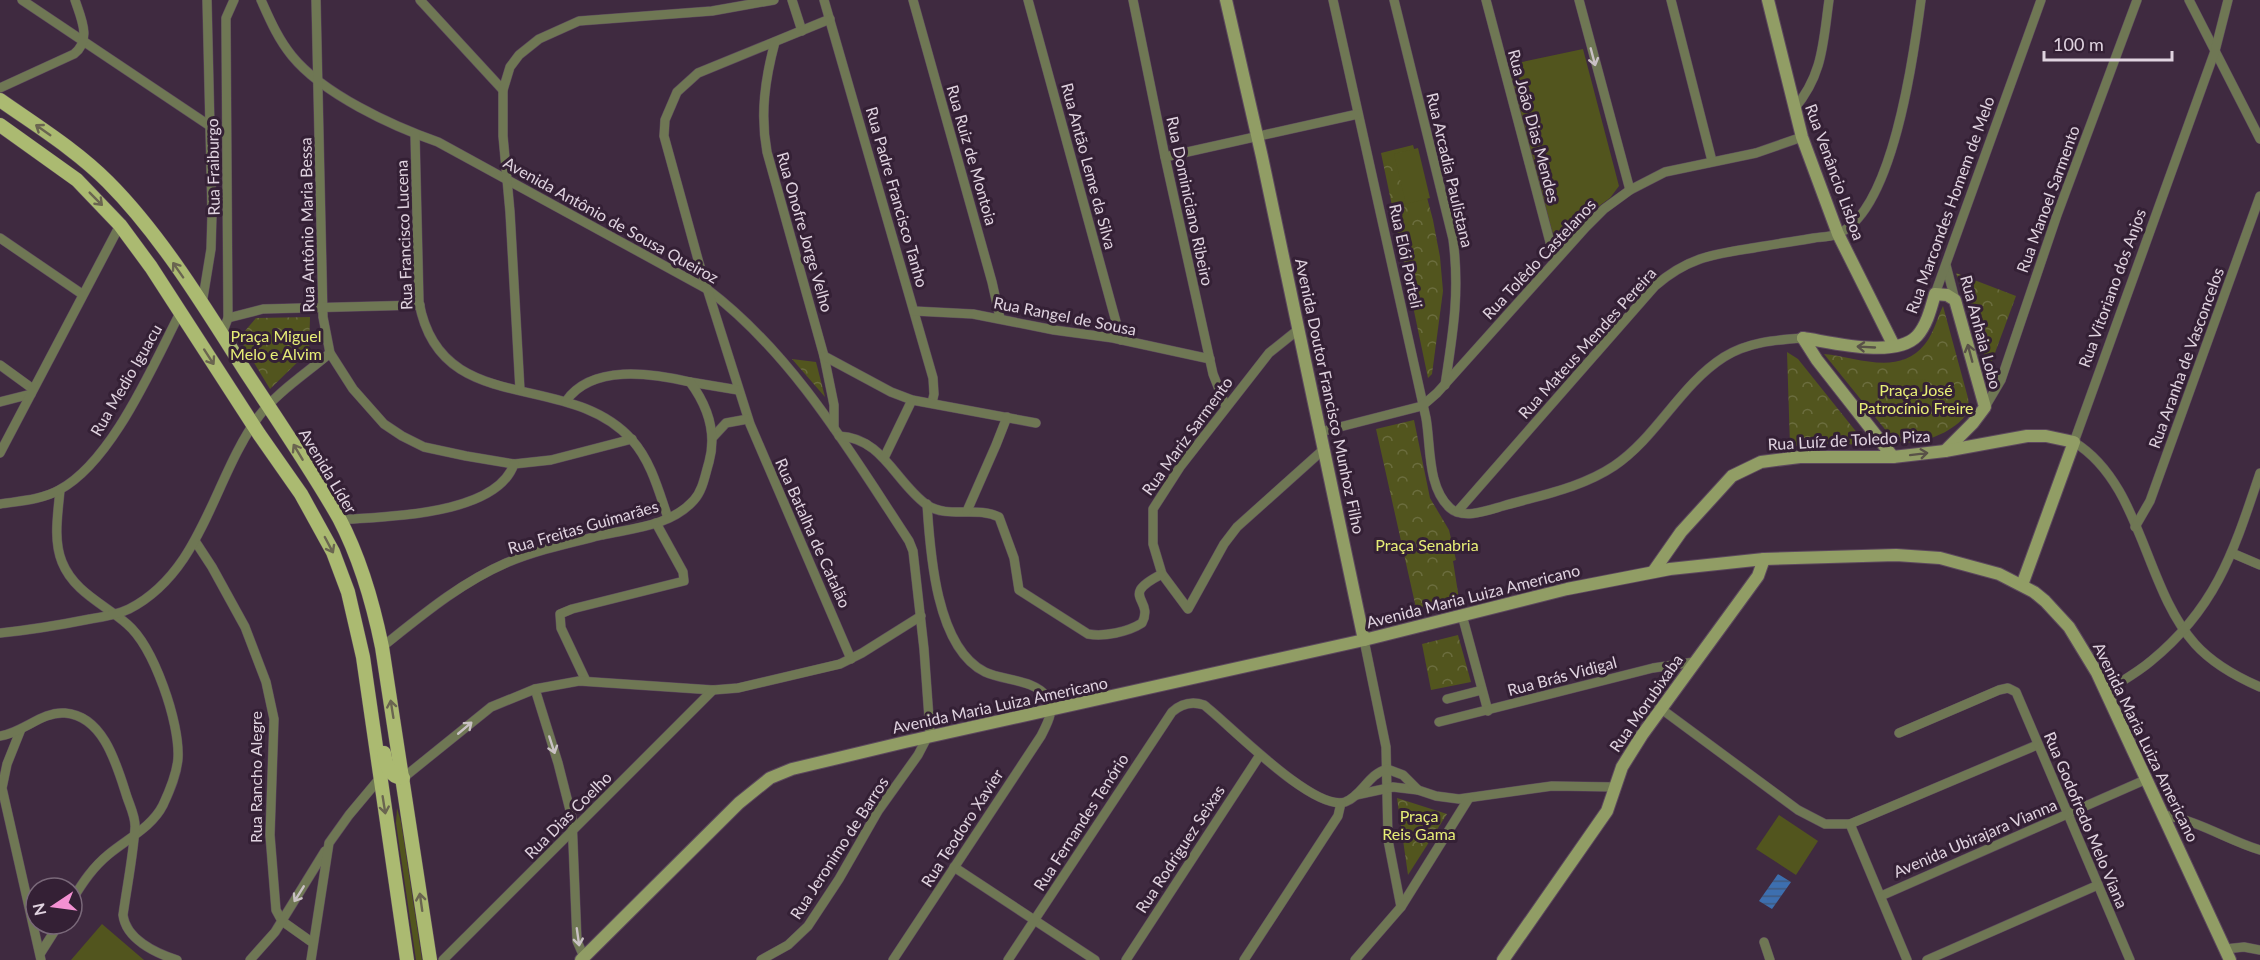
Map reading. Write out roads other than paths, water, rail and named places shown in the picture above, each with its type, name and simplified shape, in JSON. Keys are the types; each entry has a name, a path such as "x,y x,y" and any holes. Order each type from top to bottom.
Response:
{"main road":[{"name":"Avenida Líder","path":"0,100 74,152 108,182 154,236 222,334 340,520 370,596 382,647 430,960"},
{"path":"0,125 77,180 120,225 301,494 333,552 351,602 367,684 408,960"},
{"path":"367,684 375,700 386,765 394,776 403,778"}],"street":[{"path":"22,0 210,126"},
{"path":"0,88 74,54 84,43 84,32 75,0"},
{"name":"Rua Fraiburgo","path":"202,304 211,249 207,0"},
{"name":"Rua Fraiburgo","path":"222,334 228,318 226,25 234,0"},
{"name":"Avenida Antônio de Sousa Queiroz","path":"261,0 284,45 299,64 319,83 415,134 438,142 707,289 738,314 756,333 837,432 911,546 921,616 930,715 930,732 927,737"},
{"name":"Rua Antônio Maria Bessa","path":"316,0 323,306 330,353 353,389 370,410 402,436 424,447 448,453 514,464 551,460 632,439"},
{"path":"420,0 503,90"},
{"path":"519,390 503,136 503,90 510,67 519,55 539,39 579,21 712,11 774,0"},
{"path":"792,0 802,31"},
{"name":"Rua Padre Francisco Tanho","path":"824,0 933,378 932,403"},
{"name":"Rua Ruiz de Montoia","path":"913,0 1000,318"},
{"name":"Rua Antão Leme da Silva","path":"1028,0 1122,340"},
{"name":"Rua Dominiciano Ribeiro","path":"1133,0 1215,382 1226,407"},
{"name":"Avenida Doutor Francisco Munhoz Filho","path":"1226,0 1258,137 1381,723 1387,769 1385,788 1388,840 1401,907"},
{"name":"Rua Elói Porteli","path":"1333,0 1422,406 1436,484 1446,504 1456,512"},
{"name":"Rua Arcadia Paulistana","path":"1394,0 1453,239 1457,266 1456,309 1444,385"},
{"name":"Rua João Dias Mendes","path":"1486,0 1555,261"},
{"path":"1579,0 1630,190"},
{"path":"1671,0 1712,161"},
{"name":"Rua Venâncio Lisboa","path":"1768,0 1802,137 1838,234 1894,346"},
{"path":"1794,109 1810,89 1819,68 1829,0"},
{"path":"1838,234 1865,211 1888,160 1900,114 1921,0"},
{"name":"Rua Marcondes Homem de Melo","path":"1456,512 1489,509 1577,485 1616,465 1637,446 1706,370 1743,347 1759,342 1803,338 1861,348 1894,346 1914,339 1919,334 1946,265 2041,0"},
{"name":"Rua Manoel Sarmento","path":"1985,407 2001,380 2057,215 2136,0"},
{"path":"2189,0 2260,139"},
{"name":"Rua Vitoriano dos Anjos","path":"2022,585 2214,51 2228,0"},
{"name":"Rua Batalha de Catalão","path":"830,19 698,73 682,85 677,92 665,120 664,136 707,289 748,419 851,659"},
{"name":"Rua Onofre Jorge Velho","path":"775,42 763,104 764,134 767,152 824,356 837,432"},
{"path":"1165,157 1358,114"},
{"name":"Rua Francisco Lucena","path":"415,134 420,305 422,318 440,353 470,376 566,401 611,423 632,439 640,451 652,475 668,518"},
{"name":"Rua Tolêdo Castelanos","path":"1320,432 1422,406 1444,385 1604,209 1630,190 1665,172 1756,153 1802,137"},
{"name":"Rua Aranha de Vasconcelos","path":"2135,527 2150,501 2260,196"},
{"path":"0,453 120,225"},
{"name":"Rua Mateus Mendes Pereira","path":"1456,512 1641,302 1670,273 1689,262 1715,255 1838,234"},
{"path":"0,238 82,294"},
{"name":"Rua Anhaia Lobo","path":"1946,265 1985,407"},
{"path":"1935,294 1947,295 1955,300"},
{"path":"228,318 263,309 420,305"},
{"name":"Rua Rangel de Sousa","path":"914,310 1000,318 1210,359"},
{"name":"Rua Medio Iguacu","path":"0,504 38,498 60,490 86,469 105,447 126,415 180,313"},
{"name":"Rua Mariz Sarmento","path":"1299,329 1269,353 1226,407 1152,509 1154,544 1162,574 1188,609 1224,544 1237,527 1324,449"},
{"path":"1803,338 1817,360 1893,457"},
{"path":"0,633 48,628 113,614 144,600 156,591 170,578 195,541 253,425 268,406 330,353"},
{"path":"824,356 891,392 912,400 1035,423"},
{"path":"0,366 32,391"},
{"path":"566,401 576,388 600,378 644,375 738,390"},
{"name":"Rua Freitas Guimarães","path":"382,647 465,585 505,564 566,544 656,523 682,511 695,498 702,486 711,457 713,437 704,405 690,382"},
{"path":"0,402 32,391"},
{"path":"884,458 912,400"},
{"path":"1945,451 1973,423 1985,407"},
{"path":"966,512 1007,417"},
{"path":"713,437 726,423 748,419"},
{"path":"1973,423 1976,435 1985,444"},
{"path":"837,432 867,443 884,458 914,494 927,504 942,511 985,513 999,517 1014,558 1019,590 1088,634 1101,635 1119,632 1142,623 1145,616 1139,589 1162,574"},
{"name":"Rua Luíz de Toledo Piza","path":"1653,572 1681,532 1732,477 1761,462 1800,457 1893,457 1945,451 2027,436 2046,436 2074,442 2086,449 2105,470 2126,505 2162,588 2184,628 2196,644 2224,668 2260,687"},
{"path":"340,520 430,511 466,503 483,496 504,482 511,474 514,464"},
{"path":"2105,692 2149,663 2184,628 2216,587 2232,553 2260,473"},
{"path":"60,490 57,544 62,563 72,579 94,601 128,625 142,642 155,667 174,719 178,738 178,760 171,786 161,809 150,822 97,864 84,883"},
{"path":"927,504 939,602 953,640 964,654 983,671 1028,684 1043,693 1050,703 1051,710"},
{"path":"586,681 561,628 560,614 684,581 683,572 656,523"},
{"name":"Rua Rancho Alegre","path":"195,541 212,567 244,627 271,700 274,744 271,861 276,910 282,921"},
{"path":"1668,551 1667,560 1670,568"},
{"path":"2232,553 2260,565"},
{"name":"Avenida Maria Luiza Americano","path":"582,959 739,803 770,778 809,765 1364,640 1568,589 1670,568 1764,559 1896,555 1940,558 1999,574 2045,600 2069,627 2091,661 2228,954"},
{"name":"Rua Morubixaba","path":"1503,960 1607,811 1625,761 1660,708 1761,571 1764,559"},
{"path":"1744,561 1749,572 1747,590"},
{"path":"1462,615 1488,711"},
{"path":"403,778 491,707 534,689 586,681 712,690 766,683 819,670 851,659 921,616"},
{"name":"Rua Brás Vidigal","path":"1439,722 1653,668 1694,662"},
{"name":"Rua Godofredo Melo Viana","path":"1899,733 1999,690 2008,688 2016,692 2037,745 2069,814 2126,959"},
{"path":"534,689 564,786 574,831 578,941 582,959"},
{"name":"Rua Dias Coelho","path":"443,960 712,690"},
{"path":"1447,699 1482,690"},
{"name":"Rua Fernandes Tenório","path":"1008,960 1172,712 1183,704 1204,705 1260,755"},
{"path":"1660,708 1798,810 1825,824 1850,824 2037,745"},
{"name":"Rua Teodoro Xavier","path":"893,960 1041,736 1051,710"},
{"path":"0,736 55,713 80,717 92,724 110,751 119,771 136,825 123,915 124,925 149,947 177,960"},
{"path":"21,729 3,776 2,788 41,957"},
{"name":"Rua Jeronimo de Barros","path":"761,960 788,945 808,926 839,879 878,811 918,755 927,737"},
{"path":"1260,755 1290,778 1328,801 1341,803 1356,795 1385,788 1419,789 1446,798 1469,798 1552,786 1616,787"},
{"name":"Rua Rodriguez Seixas","path":"1126,960 1260,755"},
{"path":"1356,795 1371,778 1387,769 1403,775 1419,789"},
{"path":"250,960 282,921 329,843 380,778"},
{"name":"Avenida Ubirajara Vianna","path":"1881,896 2147,779"},
{"path":"1355,960 1401,907 1469,798"},
{"path":"1244,960 1338,816 1341,803"},
{"path":"2163,815 2184,818 2260,850"},
{"path":"0,828 10,823"},
{"path":"1850,824 1907,960"},
{"path":"311,960 329,843"},
{"path":"954,867 1095,960"},
{"path":"1927,960 2098,885"},
{"path":"282,921 313,943"},
{"path":"41,957 52,936"},
{"path":"1764,942 1770,960"},
{"path":"2228,954 2244,947 2260,950"}],"water":[{"path":"1778,874 1791,882 1772,909 1759,901"}],"park label":[{"name":"Praça Miguel Melo e Alvim","path":"276,345"},
{"name":"Praça José Patrocínio Freire","path":"1916,399"},
{"name":"Praça Senabria","path":"1427,545"},
{"name":"Praça Reis Gama","path":"1419,825"}]}
